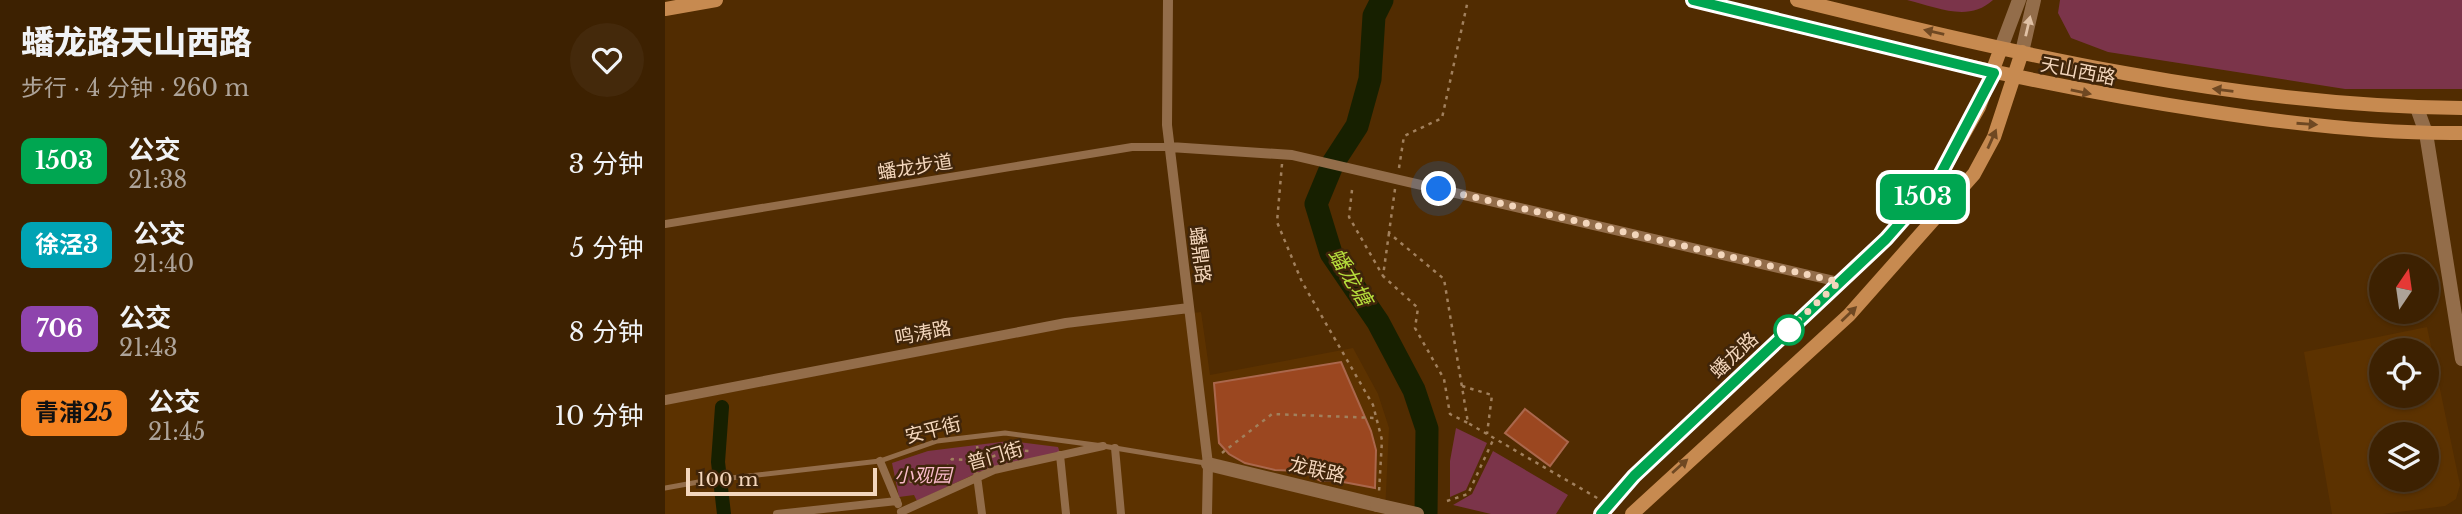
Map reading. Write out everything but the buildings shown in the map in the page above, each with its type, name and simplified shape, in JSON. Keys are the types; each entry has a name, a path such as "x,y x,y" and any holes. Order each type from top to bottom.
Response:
{"main road":[{"path":"665,9 716,0"},
{"name":"天山西路","path":"1693,0 2092,94 2282,122 2426,134 2462,133"},
{"name":"天山西路","path":"1797,0 2001,48 2182,85 2320,102 2462,108"},
{"name":"蟠龙路","path":"1604,509 1886,239 1937,181 1994,73 2001,48"},
{"path":"1632,514 1849,315 1915,244 1974,174 1994,137 2022,52"}],"street":[{"name":"蟠鼎路","path":"1168,0 1170,147 1208,464 1207,514"},
{"path":"2001,48 2019,0"},
{"path":"2022,52 2033,0"},
{"path":"2417,108 2426,134 2462,359"},
{"name":"蟠龙步道","path":"665,224 1132,147 1170,147"},
{"path":"1170,147 1288,155 1377,173 1839,282"},
{"name":"鸣涛路","path":"665,400 1066,323 1189,308"},
{"name":"普门街","path":"901,513 980,475 1103,446"},
{"path":"1115,447 1121,514"},
{"path":"1060,455 1066,514"},
{"path":"880,461 901,513"},
{"name":"龙联路","path":"1208,464 1378,500 1417,514"},
{"path":"980,475 982,514"},
{"path":"777,514 897,502"}],"lane":[{"name":"安平街","path":"665,488 880,461 937,440 975,436 1033,435 1208,464"}],"path":[{"path":"1383,276 1404,136 1442,118 1468,0"},
{"path":"1288,155 1277,222 1302,282 1373,405 1382,440 1378,500"},
{"path":"1352,190 1349,217 1383,276 1418,308 1415,328 1444,379 1450,414 1494,438 1604,509"},
{"path":"1389,233 1444,279 1468,423"},
{"path":"1462,386 1492,395 1487,434"},
{"path":"1208,464 1272,414 1376,418"},
{"path":"975,436 980,475"},
{"path":"1447,501 1468,494 1494,438"},
{"path":"891,486 912,479 940,477 952,459 979,461 1011,450 1028,451 1046,458"}],"shaded area":[{"path":"1201,312 1210,375 1353,348 1378,394 1389,428 1385,514 665,514 665,405 1063,328"},
{"path":"2427,327 2429,338 2373,338"},
{"path":"2369,339 2369,408 2439,408 2439,384 2460,485 2456,499 2445,506 2383,514 2332,514 2304,352"}],"green space":[{"path":"1907,0 1993,0 1973,11 1963,12"},
{"path":"2060,0 2462,0 2462,89 2345,89 2108,52 2071,38 2058,13"},
{"path":"1456,428 1487,443 1466,490 1450,497 1450,461"},
{"name":"小观园","path":"1009,441 1058,447 1060,453 979,472 917,501 914,495 899,497 892,463 928,451"},
{"path":"1493,451 1568,495 1556,514 1491,514 1453,505 1472,494"}],"waterway":[{"name":"蟠龙塘","path":"1382,0 1374,16 1370,79 1357,126 1333,163 1316,204 1331,253 1378,322 1414,390 1427,429 1426,514"},
{"path":"722,407 718,462 724,514"}],"bus line":[{"name":"1503","path":"1601,514 1634,476 1886,239 1937,181 1979,107 1994,73 1693,0"}],"route":[{"path":"1439,189 1839,282 1783,335 1789,330"}]}
